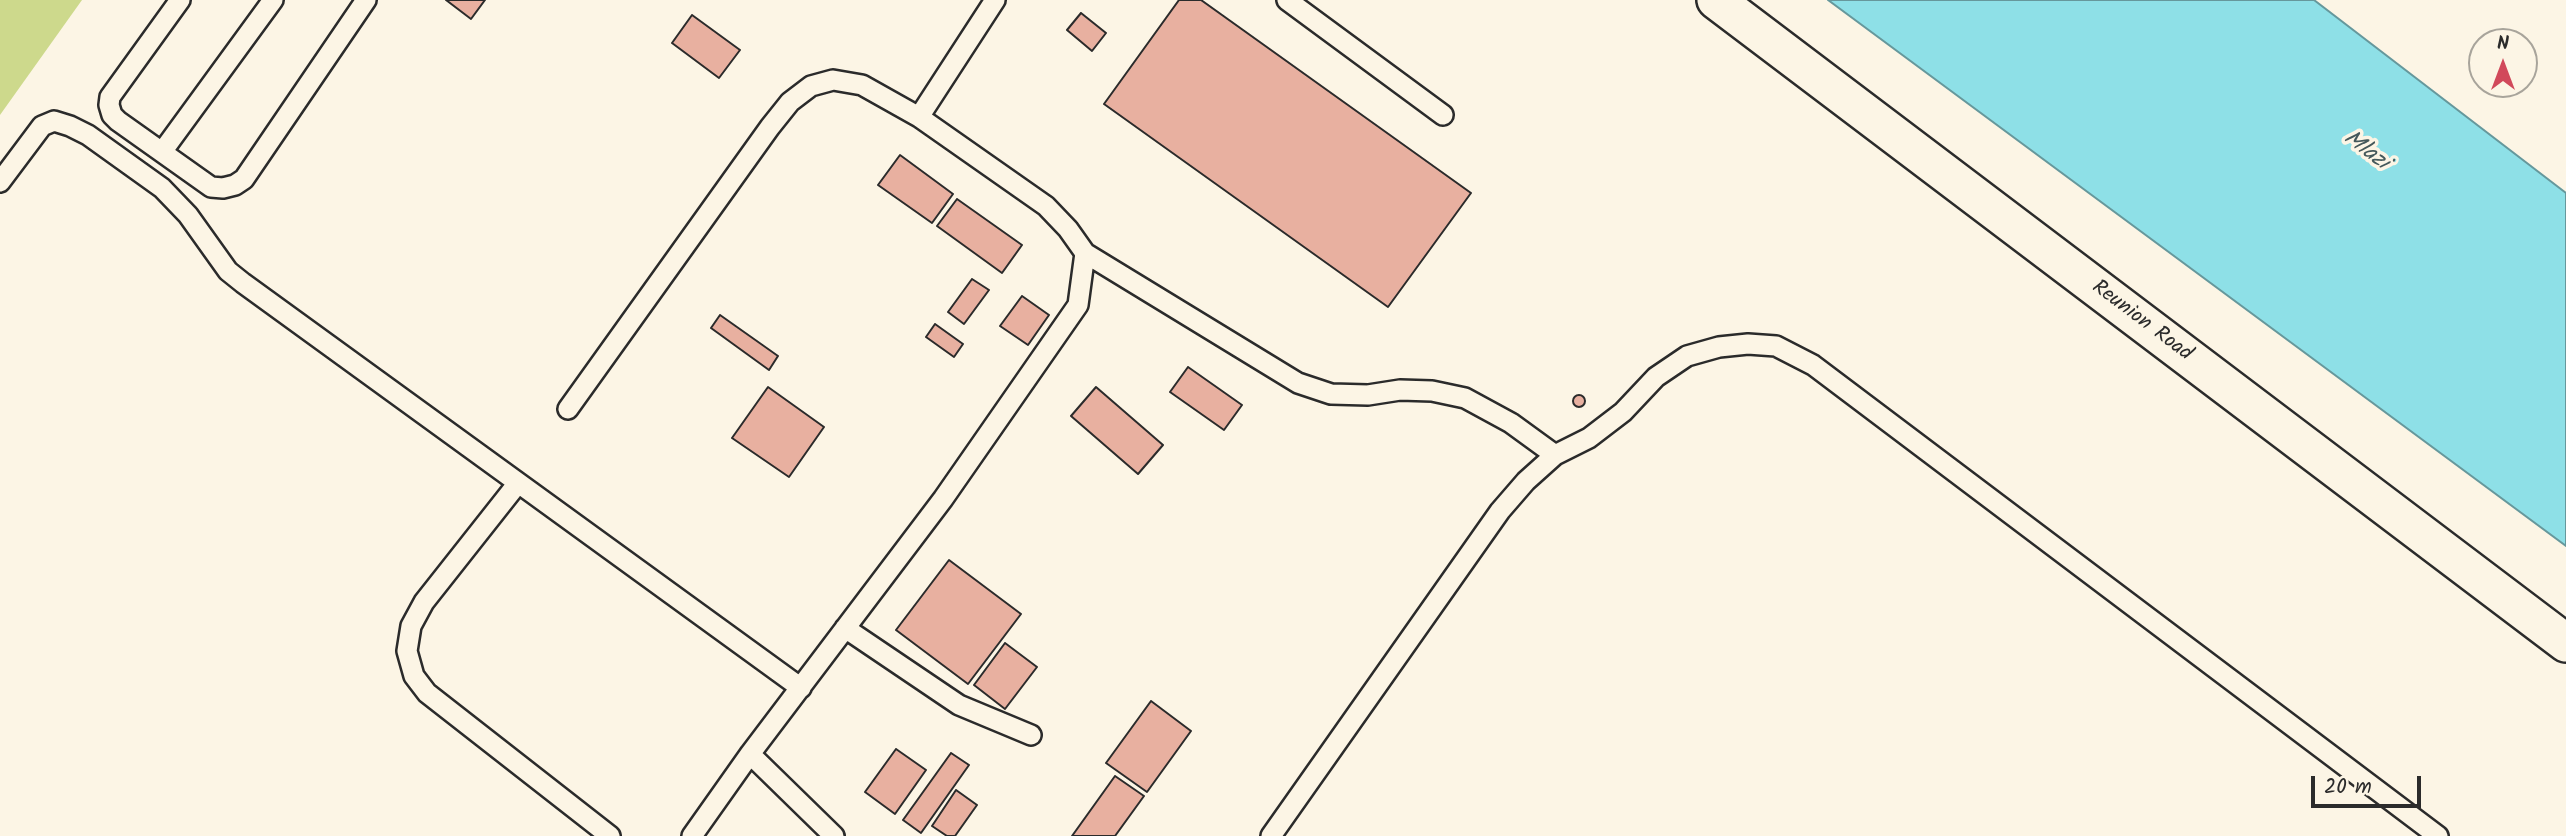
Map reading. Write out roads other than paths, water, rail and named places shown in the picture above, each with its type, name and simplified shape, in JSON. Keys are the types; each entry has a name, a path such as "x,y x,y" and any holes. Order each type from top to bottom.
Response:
{"street":[{"name":"Reunion Road","path":"1716,0 2566,643"}],"lane":[{"path":"180,0 110,97 112,115 211,187 223,188 244,179 366,0"},
{"path":"162,152 273,0"},
{"path":"919,117 995,0"},
{"path":"1287,0 1443,115"},
{"path":"568,409 790,102 811,86 833,80 862,85 919,117 1046,206 1068,229 1085,253 1298,383 1331,394 1368,395 1400,390 1432,391 1465,398 1511,424 1555,455"},
{"path":"0,183 42,126 54,121 70,125 88,135 162,188 188,215 228,271 801,688"},
{"path":"692,836 750,754 943,499 1078,305 1085,253"},
{"path":"1271,836 1500,511 1526,481 1555,455 1589,438 1623,412 1656,377 1687,356 1719,346 1748,344 1776,346 1813,365 2438,836"},
{"path":"519,483 424,602 411,626 407,651 414,676 427,693 610,836"},
{"path":"845,628 959,705 1031,735"},
{"path":"750,754 834,836"}],"water":[{"name":"Mlazi","path":"1828,0 2314,0 2566,193 2566,546"}]}
